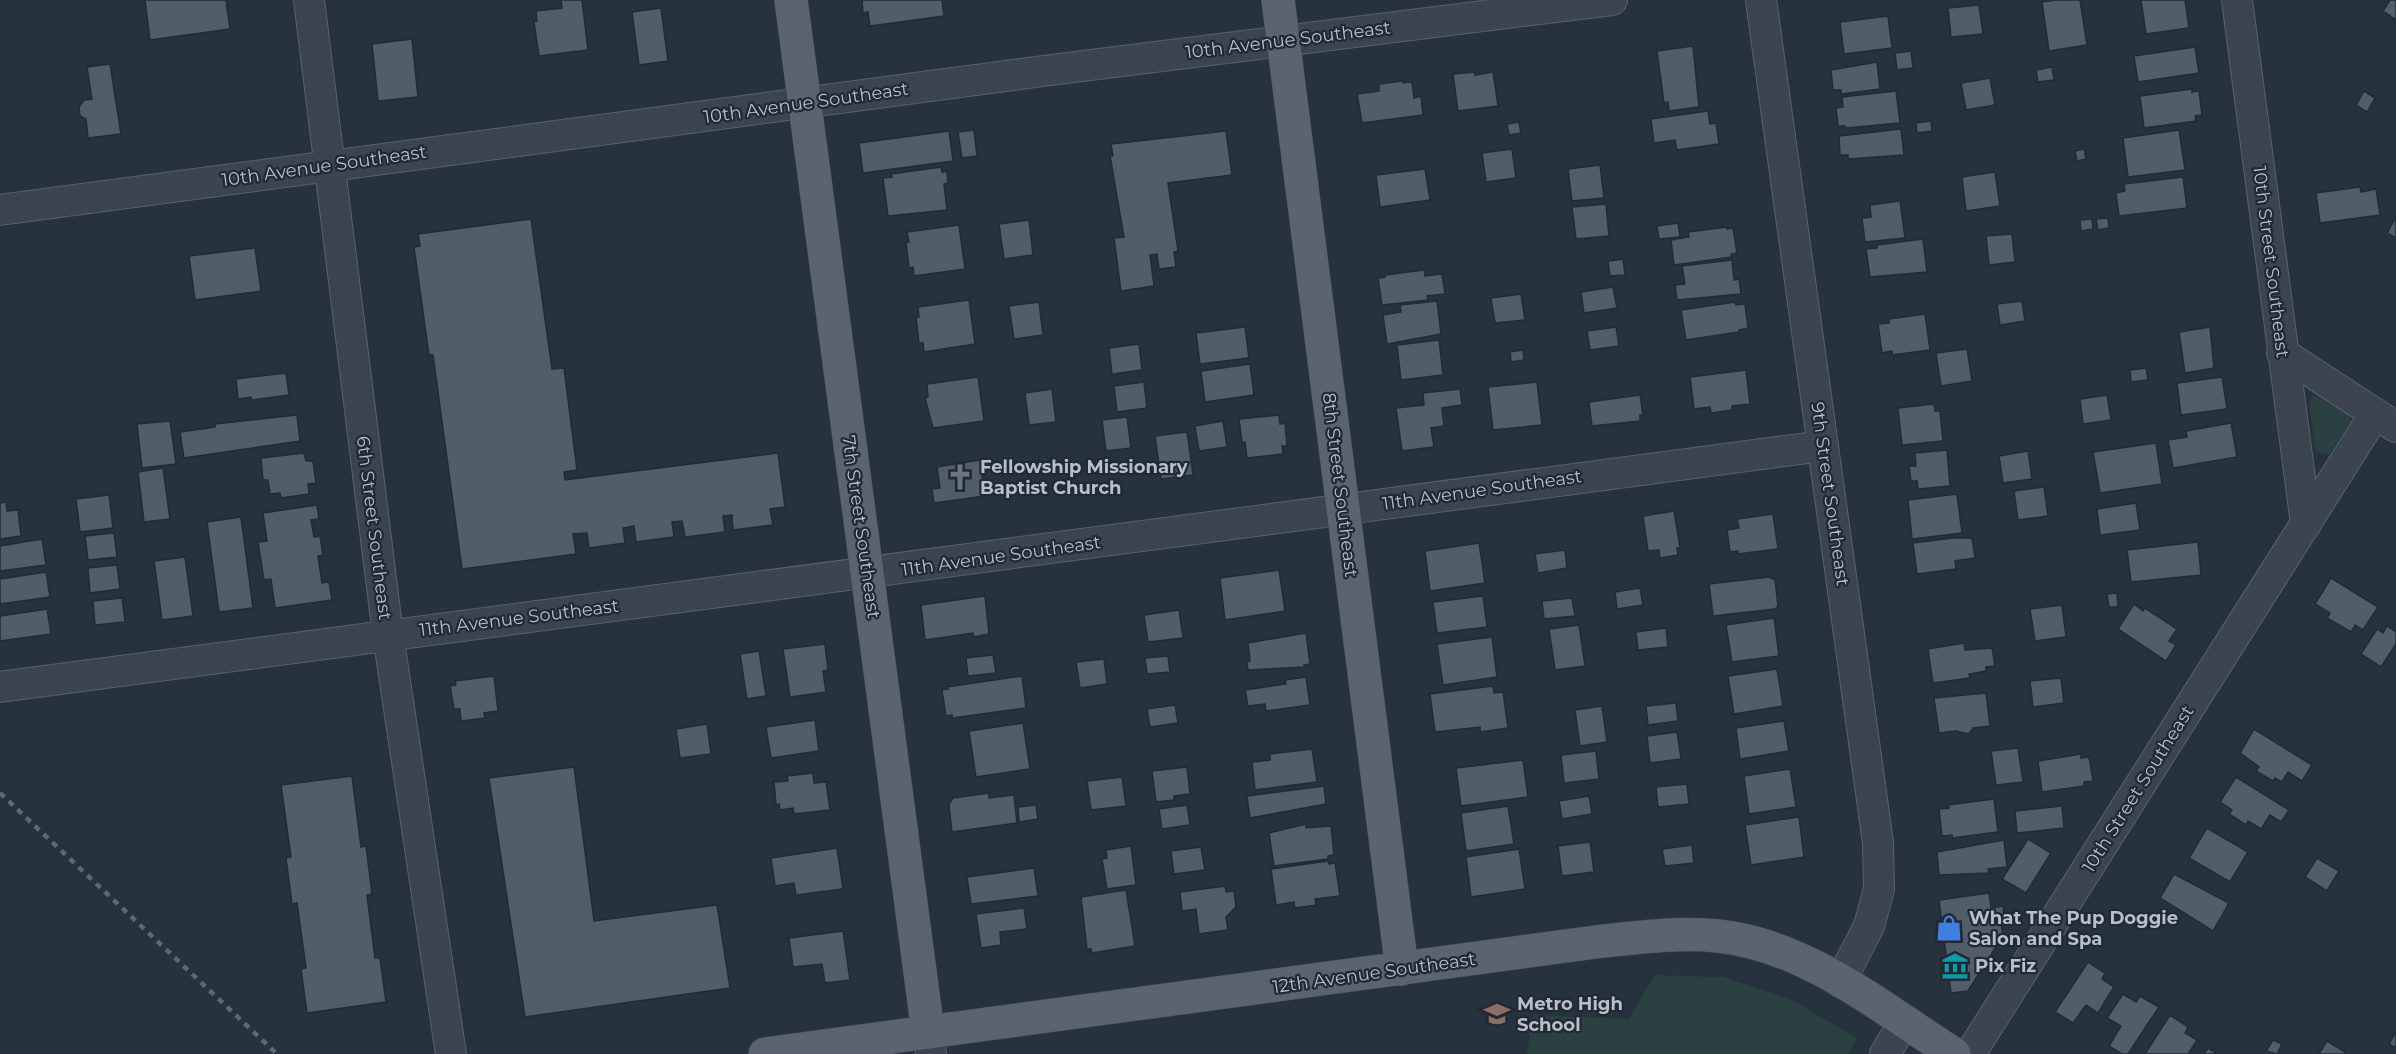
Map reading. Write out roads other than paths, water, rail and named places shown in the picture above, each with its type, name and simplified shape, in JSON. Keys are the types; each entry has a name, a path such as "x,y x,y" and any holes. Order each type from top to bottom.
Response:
{"main road":[{"name":"7th Street Southeast","path":"791,0 929,1043"},
{"name":"8th Street Southeast","path":"1278,0 1402,969"},
{"name":"12th Avenue Southeast","path":"765,1054 929,1043 1402,969 1603,941 1684,935 1718,936 1782,951 1840,982 1954,1054"}],"street":[{"name":"6th Street Southeast","path":"309,0 388,635 450,1054"},
{"name":"10th Avenue Southeast","path":"0,210 1283,40 1612,0"},
{"name":"9th Street Southeast","path":"1761,0 1878,843 1879,889 1869,926 1840,982"},
{"name":"10th Street Southeast","path":"2237,0 2306,524"},
{"path":"2282,353 2386,420"},
{"name":"10th Street Southeast","path":"1970,1054 2306,524 2386,420"},
{"name":"11th Avenue Southeast","path":"0,687 1823,446"},
{"path":"1885,1054 1904,1022"}],"railway":[{"path":"0,793 277,1054"}],"place":[{"name":"Fellowship Missionary Baptist Church","path":"960,477"},
{"name":"What The Pup Doggie Salon and Spa","path":"1949,928"},
{"name":"Pix Fiz","path":"1955,966"},
{"name":"Metro High School","path":"1497,1014"}]}
